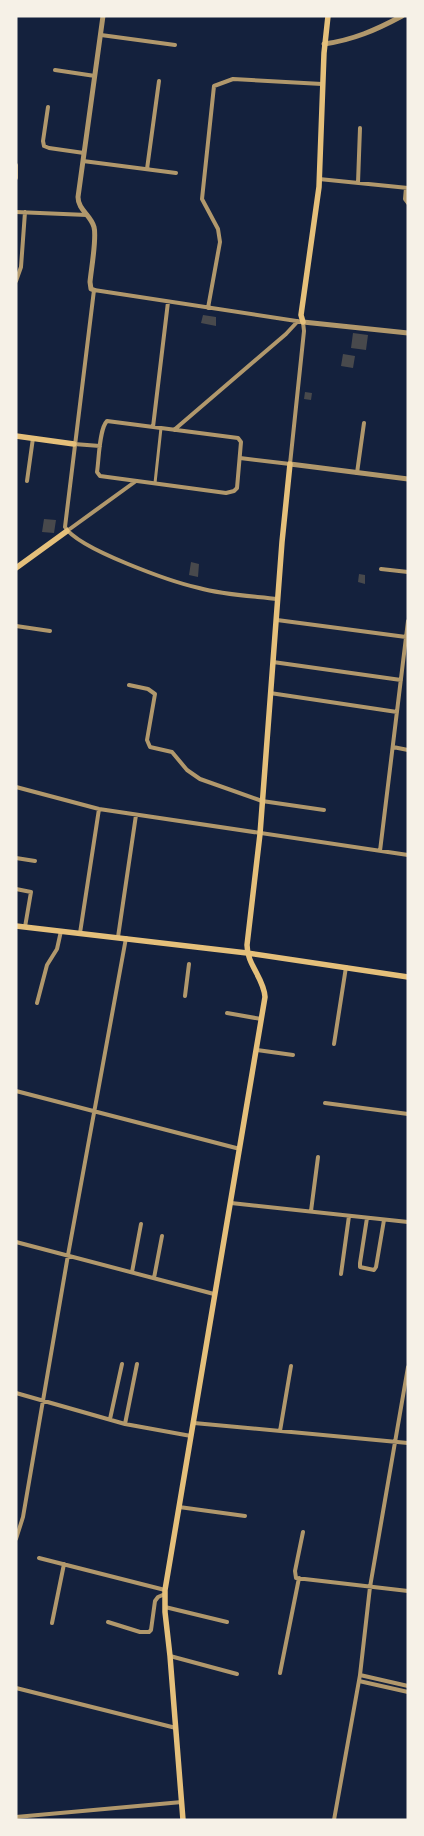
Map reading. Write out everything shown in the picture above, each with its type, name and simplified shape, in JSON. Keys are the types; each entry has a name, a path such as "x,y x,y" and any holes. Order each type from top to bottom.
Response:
{"main road":[{"path":"300,321 319,179 324,44 328,16"},
{"path":"16,436 74,444"},
{"path":"183,1820 165,1592 265,997 263,986 247,953 260,834 290,464"},
{"path":"16,568 67,531"},
{"path":"16,926 126,938 191,950 247,953 408,977"}],"street":[{"path":"103,16 78,200 94,225 95,231 91,289 300,321 408,333"},
{"path":"324,44 364,35 402,16"},
{"path":"101,35 175,46"},
{"path":"55,70 95,76"},
{"path":"208,308 220,242 218,229 202,199 214,86 233,79 322,84"},
{"path":"147,169 159,81"},
{"path":"48,107 43,141 44,146 84,153"},
{"path":"358,183 360,128"},
{"path":"83,162 176,173"},
{"path":"16,165 16,178"},
{"path":"319,179 407,188 404,199 408,203"},
{"path":"16,212 87,215"},
{"path":"16,280 21,267 25,212"},
{"path":"94,290 64,523 67,531 101,552 187,585 220,592 278,599"},
{"path":"153,427 168,302"},
{"path":"174,431 300,321"},
{"path":"290,464 304,331 300,321"},
{"path":"107,422 161,428 238,438 240,442 240,458 236,490 231,492 98,475 103,426 107,422"},
{"path":"357,473 364,423"},
{"path":"155,483 161,428"},
{"path":"27,481 33,438"},
{"path":"74,444 100,446"},
{"path":"240,458 408,479"},
{"path":"67,531 136,481"},
{"path":"381,569 408,572"},
{"path":"277,620 406,637"},
{"path":"380,851 408,621"},
{"path":"16,626 50,631"},
{"path":"273,662 401,680"},
{"path":"129,685 148,688 155,694 147,740 150,747 172,752 186,770 200,779 262,801 324,810"},
{"path":"270,693 397,712"},
{"path":"392,747 408,750"},
{"path":"16,787 99,809 408,855"},
{"path":"80,933 99,809"},
{"path":"118,937 136,815"},
{"path":"16,858 35,860"},
{"path":"16,889 30,891 31,894 25,927"},
{"path":"37,1003 47,964 57,949 61,931"},
{"path":"16,1539 23,1516 126,938"},
{"path":"185,996 189,964"},
{"path":"334,1044 346,967"},
{"path":"227,1013 262,1019"},
{"path":"257,1050 293,1055"},
{"path":"16,1091 240,1148"},
{"path":"325,1103 408,1114"},
{"path":"310,1211 318,1157"},
{"path":"231,1203 408,1222"},
{"path":"341,1274 349,1216"},
{"path":"367,1218 360,1267 374,1270 384,1220"},
{"path":"132,1272 141,1224"},
{"path":"154,1278 162,1236"},
{"path":"16,1242 214,1294"},
{"path":"110,1419 122,1364"},
{"path":"125,1424 137,1364"},
{"path":"280,1431 291,1366"},
{"path":"334,1820 360,1675 370,1587 408,1367"},
{"path":"16,1393 125,1424 192,1436"},
{"path":"194,1423 408,1443"},
{"path":"179,1507 245,1516"},
{"path":"280,1673 298,1578 295,1571 303,1532"},
{"path":"39,1558 165,1592"},
{"path":"52,1623 64,1564"},
{"path":"298,1578 408,1591"},
{"path":"108,1622 140,1632 149,1632 151,1630 155,1600 165,1592"},
{"path":"165,1607 226,1622"},
{"path":"170,1656 237,1674"},
{"path":"360,1675 408,1686"},
{"path":"359,1681 408,1692"},
{"path":"16,1688 176,1728"},
{"path":"16,1817 182,1802"}],"building":[{"path":"203,315 216,317 216,326 201,323"},
{"path":"353,333 368,335 366,350 351,348"},
{"path":"343,354 355,356 353,368 341,366"},
{"path":"305,392 312,393 311,400 304,399"},
{"path":"44,519 56,520 54,533 42,532"},
{"path":"191,562 199,564 198,577 189,575"},
{"path":"359,574 365,575 365,584 358,582"}]}
